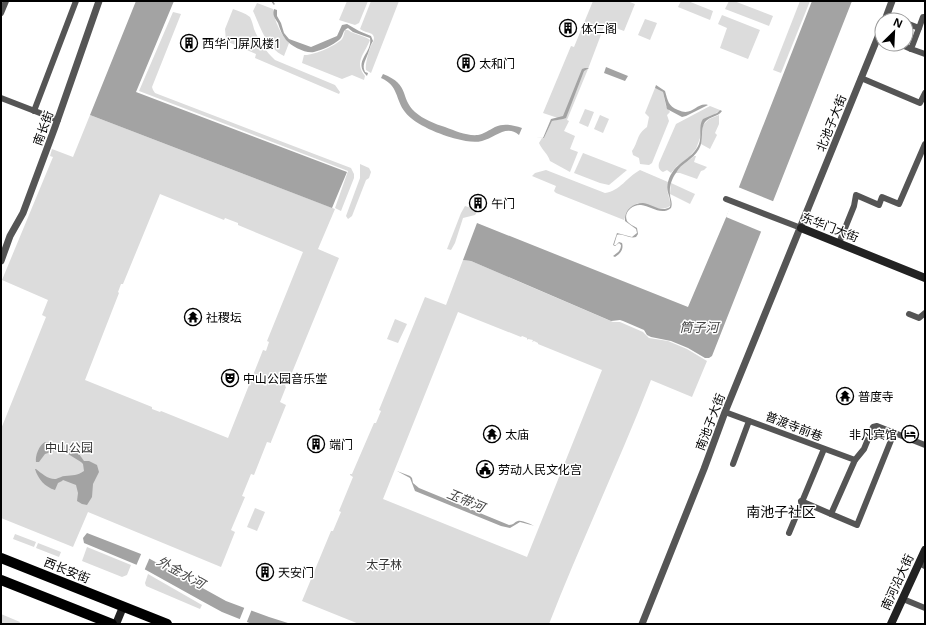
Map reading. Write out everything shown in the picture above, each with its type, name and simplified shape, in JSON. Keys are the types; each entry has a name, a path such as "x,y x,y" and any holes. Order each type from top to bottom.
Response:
{"highway":[{"name":"西长安街","path":"1,558 167,624"},
{"path":"1,580 112,624"}],"main road":[{"name":"东华门大街","path":"801,228 925,278"},
{"name":"南河沿大街","path":"891,624 922,565 925,550"},
{"path":"116,624 123,607"}],"street":[{"path":"1,13 6,1"},
{"path":"34,111 76,1"},
{"name":"南长街","path":"1,260 10,236 23,213 58,120 99,1"},
{"path":"888,12 892,1"},
{"path":"914,41 925,17"},
{"path":"914,26 919,28"},
{"name":"北池子大街","path":"801,228 874,46"},
{"path":"914,50 925,54"},
{"path":"861,78 920,103 925,93"},
{"path":"1,98 58,120"},
{"path":"839,243 854,206 856,195 879,205 882,197 899,204 925,144"},
{"name":"东华门大街","path":"729,200 801,228"},
{"name":"南池子大街","path":"642,624 704,469 725,412 801,228"},
{"path":"909,314 919,318 925,313"},
{"name":"普渡寺前巷","path":"725,412 855,460"},
{"path":"733,464 749,421"},
{"path":"831,514 855,460 864,449 873,428 877,426 925,445"},
{"path":"802,501 857,525 894,432"},
{"path":"788,533 824,449"},
{"path":"903,599 925,608"}],"green space":[{"path":"347,1 368,1 359,23 355,25 339,20"},
{"path":"371,1 399,1 371,73 366,70 366,65 368,53 374,38 372,34 360,29"},
{"path":"593,1 627,1 635,4 624,31 605,24 567,120 569,121 564,131 575,136 570,149 578,152 570,172 550,161 539,143 542,138 544,138 552,121 561,119 543,113 571,46 574,47"},
{"path":"681,1 688,1 713,11 710,20 678,7"},
{"path":"729,1 734,1 773,16 769,26 725,9"},
{"path":"800,1 810,1 781,73 773,70"},
{"path":"257,3 273,9 278,27 289,43 284,56 273,48 268,42 253,11"},
{"path":"233,9 250,17 260,42 275,60 335,85 340,92 339,94 255,58 256,54 226,41 225,29"},
{"path":"173,12 181,14 152,87 155,93 351,168 354,178 341,211 335,208 348,171 139,91"},
{"path":"722,15 760,30 748,59 720,48 727,28 718,24"},
{"path":"645,19 657,23 650,40 638,35"},
{"path":"345,30 370,40 360,62 360,67 365,76 364,80 352,75 342,79 302,63 304,55 319,52 330,47 343,38"},
{"path":"655,88 663,92 666,106 670,112 667,115 669,121 652,163 649,165 640,164 639,158 633,155 632,151 639,135 647,127 649,117 645,113"},
{"path":"710,106 720,110 701,125 700,138 696,149 671,173 667,170 663,172 659,168 659,163 676,124"},
{"path":"585,109 594,112 588,127 579,123"},
{"name":"中山公园","path":"90,115 335,209 318,249 339,258 291,375 285,386 286,387 280,402 286,405 271,443 267,442 254,475 251,474 242,496 245,497 231,530 235,532 221,567 88,512 73,547 1,518 1,429 46,317 42,315 48,300 2,280 53,157 50,156 52,149 73,157","holes":["160,194 224,220 225,218 238,223 238,225 303,252 267,341 269,342 266,351 263,350 228,438 161,411 152,409 152,407 85,380 119,293 121,284 123,284"]},
{"path":"600,115 609,119 603,133 594,129"},
{"path":"719,115 719,124 715,133 717,135 710,149 701,144 703,125 709,119"},
{"path":"583,153 627,170 609,185 574,173"},
{"path":"696,156 694,162 707,167 701,171 697,179 680,173 675,173 682,166"},
{"path":"360,164 369,168 371,172 369,178 366,180 352,216 348,219 346,216 360,178"},
{"path":"546,170 605,193 615,190 640,170 668,182 667,189 670,206 667,208 659,208 638,203 632,206 626,214 624,220 556,193 554,191 556,186 532,176 535,173"},
{"path":"671,183 695,194 690,204 670,194"},
{"path":"465,206 477,210 477,212 475,215 463,218 455,243 451,250 447,249 461,213"},
{"name":"太子林","path":"463,260 471,261 613,322 620,322 643,332 649,338 668,341 687,349 707,361 692,397 651,380 549,624 359,624 302,601 331,531 333,531 341,512 339,511 353,477 350,474 352,474 374,423 376,423 381,411 379,410 425,297 446,305","holes":["458,312 527,338 527,340 533,340 532,342 534,341 602,370 527,557 383,499"]},
{"path":"395,319 407,324 398,343 387,339"},
{"path":"255,508 265,512 257,531 247,527"},
{"path":"15,534 36,542 34,547 13,539"},
{"path":"38,543 61,552 59,557 36,548"},
{"path":"87,547 131,565 127,575 122,577 82,561"},
{"path":"148,574 202,605 200,609 146,586 145,583"},
{"path":"1,614 20,622 19,624 1,623"}],"water":[{"path":"136,1 174,1 136,92 347,172 332,208 90,115"},
{"name":"筒子河","path":"812,1 852,1 712,356 705,358 688,348 671,341 651,337 647,335 644,330 623,321 611,321 471,261 463,260 477,223 688,307 739,187"},
{"path":"274,9 277,10 277,16 284,33 289,39 311,47 337,36 342,25 347,24 371,36 373,41 364,65 365,72 368,73 367,76 363,71 362,61 369,48 370,38 353,32 348,28 339,40 324,49 314,52 303,51 291,45 285,38 274,16"},
{"path":"606,67 628,76 625,81 604,73"},
{"path":"589,68 584,71 566,118 552,121 543,138 551,119 563,116 582,69"},
{"path":"383,74 398,82 410,107 418,115 437,124 469,135 482,134 502,125 511,125 522,128 519,135 514,132 505,131 476,142 457,139 436,132 409,117 402,107 394,89 387,81 381,78"},
{"path":"656,85 665,91 670,105 683,112 708,105 682,117 667,109 663,92 655,88"},
{"path":"720,110 722,111 705,122 699,149 673,177 670,188 671,208 660,211 638,205 630,209 626,215 626,218 630,224 637,228 638,234 636,237 632,237 637,233 636,229 625,221 625,217 627,211 635,204 639,203 660,209 667,209 670,207 667,186 668,182 674,170 696,150 700,141 703,119 717,113"},
{"path":"617,233 632,237 617,235 614,245 619,242 622,243 622,247 621,251 615,257 613,256 618,252 621,245 619,243 615,246 613,245"},
{"path":"45,442 64,445 79,454 84,461 89,461 97,465 99,472 93,484 92,497 87,505 77,501 78,493 76,485 63,480 58,483 55,490 45,485 38,476 35,469 45,476 53,479 77,475 84,471 83,464 81,462 60,449 45,454 39,462 36,462 38,451"},
{"path":"397,471 410,476 413,483 419,488 509,525 520,521 535,526 520,522 510,528 501,526 415,491 410,478"},
{"path":"87,533 141,554 226,601 291,624 252,624 222,612 137,565 84,543 83,538"}],"pier":[{"path":"738,187 775,202 762,232 726,217"},
{"path":"142,552 150,557 144,571 136,566"},
{"path":"245,606 252,609 246,624 239,621"}],"place":[{"name":"体仁阁","path":"568,28"},
{"name":"西华门屏风楼1","path":"189,43"},
{"name":"太和门","path":"466,63"},
{"name":"午门","path":"478,203"},
{"name":"社稷坛","path":"193,317"},
{"name":"中山公园音乐堂","path":"230,378"},
{"name":"普度寺","path":"845,396"},
{"name":"太庙","path":"492,434"},
{"name":"非凡宾馆","path":"910,434"},
{"name":"端门","path":"316,444"},
{"name":"劳动人民文化宫","path":"485,469"},
{"name":"天安门","path":"265,572"}],"district":[{"name":"南池子社区","path":"781,511"}],"water label":[{"name":"玉带河","path":"466,500"},
{"name":"外金水河","path":"181,572"}]}
